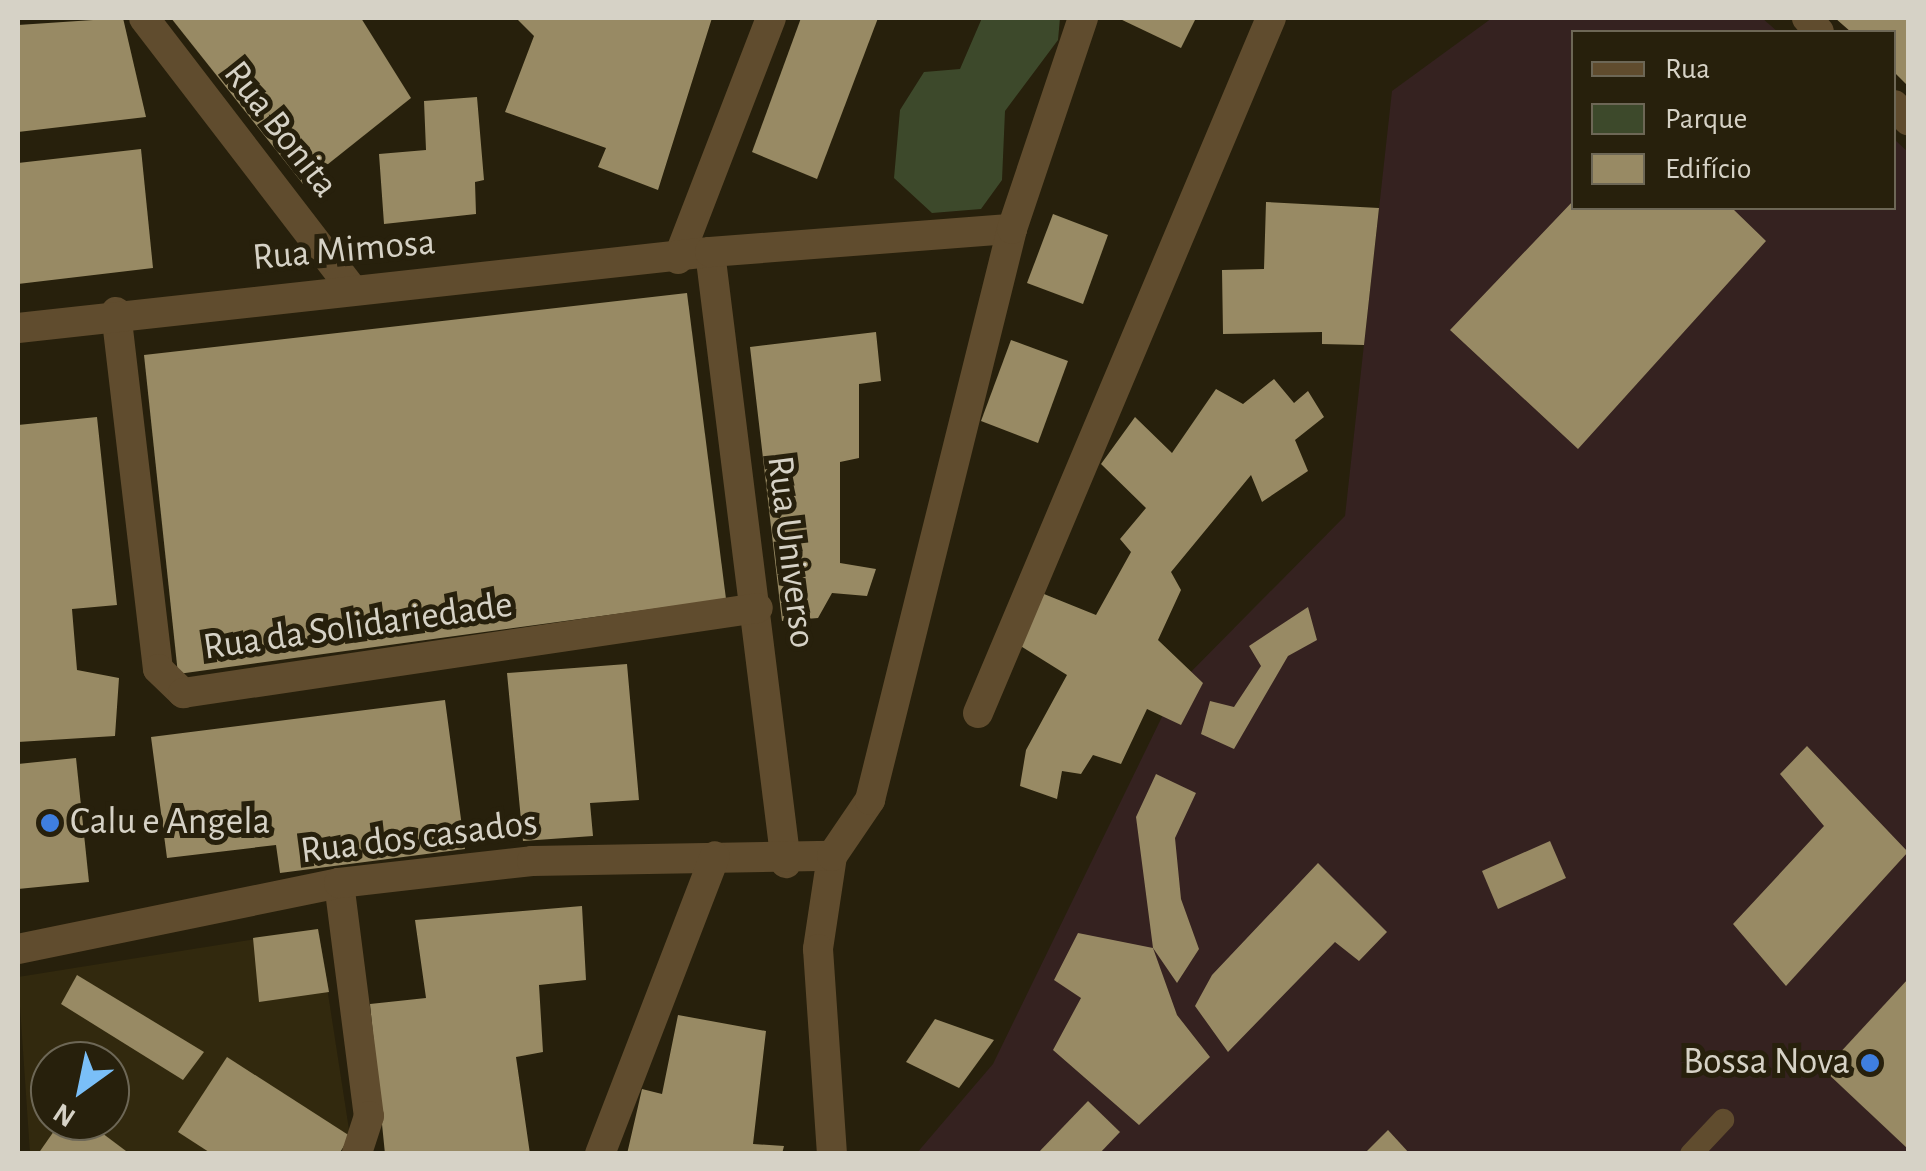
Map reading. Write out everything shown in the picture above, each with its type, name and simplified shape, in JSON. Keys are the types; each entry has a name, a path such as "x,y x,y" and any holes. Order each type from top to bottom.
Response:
{"street":[{"name":"Rua Bonita","path":"144,18 354,290"},
{"path":"678,259 771,18"},
{"path":"832,1154 818,949 832,856 870,800 1012,228 1082,18"},
{"path":"978,712 1272,18"},
{"name":"Rua Mimosa","path":"18,328 116,312 678,259 710,252 1012,228"},
{"name":"Rua Universo","path":"710,252 758,608 786,864"},
{"name":"Rua da Solidariedade","path":"116,312 158,669 182,693 758,608"},
{"path":"600,1154 714,856"},
{"name":"Rua dos casados","path":"18,950 339,883 532,861 714,856 786,864 832,856"},
{"path":"339,883 369,1116 356,1154"}],"lane":[{"path":"1691,1154 1723,1120"}],"shaded area":[{"path":"1492,18 1762,18 1776,30 1571,30 1571,210 1896,210 1896,141 1908,152 1908,1153 916,1154 993,1064 1177,686 1345,516 1392,91"},
{"path":"318,929 350,1136 337,1153 30,1153 18,977"}],"green space":[{"path":"982,18 1060,18 1058,40 1005,111 1002,180 981,209 932,213 894,178 900,110 924,72 960,69"}],"building":[{"path":"123,18 146,117 18,132 18,25"},
{"path":"171,18 361,18 411,98 303,184"},
{"path":"516,18 712,18 658,190 598,167 606,148 505,112 534,36"},
{"path":"801,18 878,18 817,179 752,152"},
{"path":"1118,18 1196,18 1181,48"},
{"path":"1835,18 1908,18 1908,86 1896,74 1896,30 1849,30"},
{"path":"477,97 484,180 475,182 476,214 384,224 379,154 426,150 424,101"},
{"path":"141,149 153,268 18,284 18,163"},
{"path":"1266,202 1379,208 1364,345 1322,344 1322,332 1223,334 1222,270 1264,269"},
{"path":"1571,203 1571,210 1734,210 1766,241 1578,449 1450,330"},
{"path":"1053,214 1108,235 1083,304 1027,283"},
{"path":"687,293 726,599 178,674 144,355"},
{"path":"876,332 881,381 859,384 859,458 840,462 840,563 876,569 867,596 832,593 818,618 782,621 750,347"},
{"path":"1011,340 1068,361 1038,443 981,421"},
{"path":"1274,379 1294,403 1308,391 1324,417 1295,440 1308,471 1262,502 1251,475 1171,572 1181,590 1158,640 1203,683 1181,725 1147,709 1121,764 1093,755 1081,774 1062,771 1057,799 1020,786 1026,750 1067,675 1019,645 1044,594 1096,615 1131,552 1120,539 1146,508 1101,464 1135,417 1172,453 1216,389 1243,404"},
{"path":"97,417 117,605 72,609 77,670 119,678 115,736 18,742 18,425"},
{"path":"1308,607 1317,640 1288,656 1234,749 1201,734 1210,701 1234,707 1261,666 1249,646"},
{"path":"627,664 639,800 590,803 593,836 523,841 507,673"},
{"path":"445,700 465,849 280,873 276,845 167,858 151,737"},
{"path":"1807,746 1908,852 1786,986 1733,924 1824,826 1780,774"},
{"name":"Calu e Angela","path":"76,758 89,882 18,889 18,764"},
{"path":"1156,774 1196,793 1175,838 1181,899 1199,949 1177,983 1153,948 1136,817"},
{"path":"1550,841 1566,878 1498,909 1482,871"},
{"path":"1318,863 1387,932 1359,961 1335,942 1228,1052 1195,1006 1212,975"},
{"path":"582,906 586,980 539,985 543,1052 516,1057 530,1154 385,1154 370,1004 426,998 415,920"},
{"path":"318,929 329,992 259,1002 253,938"},
{"path":"1078,933 1153,948 1177,1015 1210,1057 1139,1125 1053,1050 1081,998 1054,980"},
{"path":"77,975 204,1052 183,1080 130,1047 130,1041 120,1041 61,1004"},
{"name":"Bossa Nova","path":"1908,979 1908,1149 1824,1070"},
{"path":"678,1015 766,1031 753,1144 784,1146 782,1154 627,1154 642,1089 662,1094"},
{"path":"935,1019 994,1040 959,1088 906,1062"},
{"path":"227,1057 350,1136 339,1154 212,1154 178,1132"},
{"path":"1088,1101 1120,1132 1099,1154 1037,1154"},
{"path":"1388,1130 1410,1154 1364,1154"},
{"path":"47,1141 113,1141 130,1154 38,1154"}],"place":[{"name":"Calu e Angela","path":"50,823"},
{"name":"Bossa Nova","path":"1870,1063"}]}
